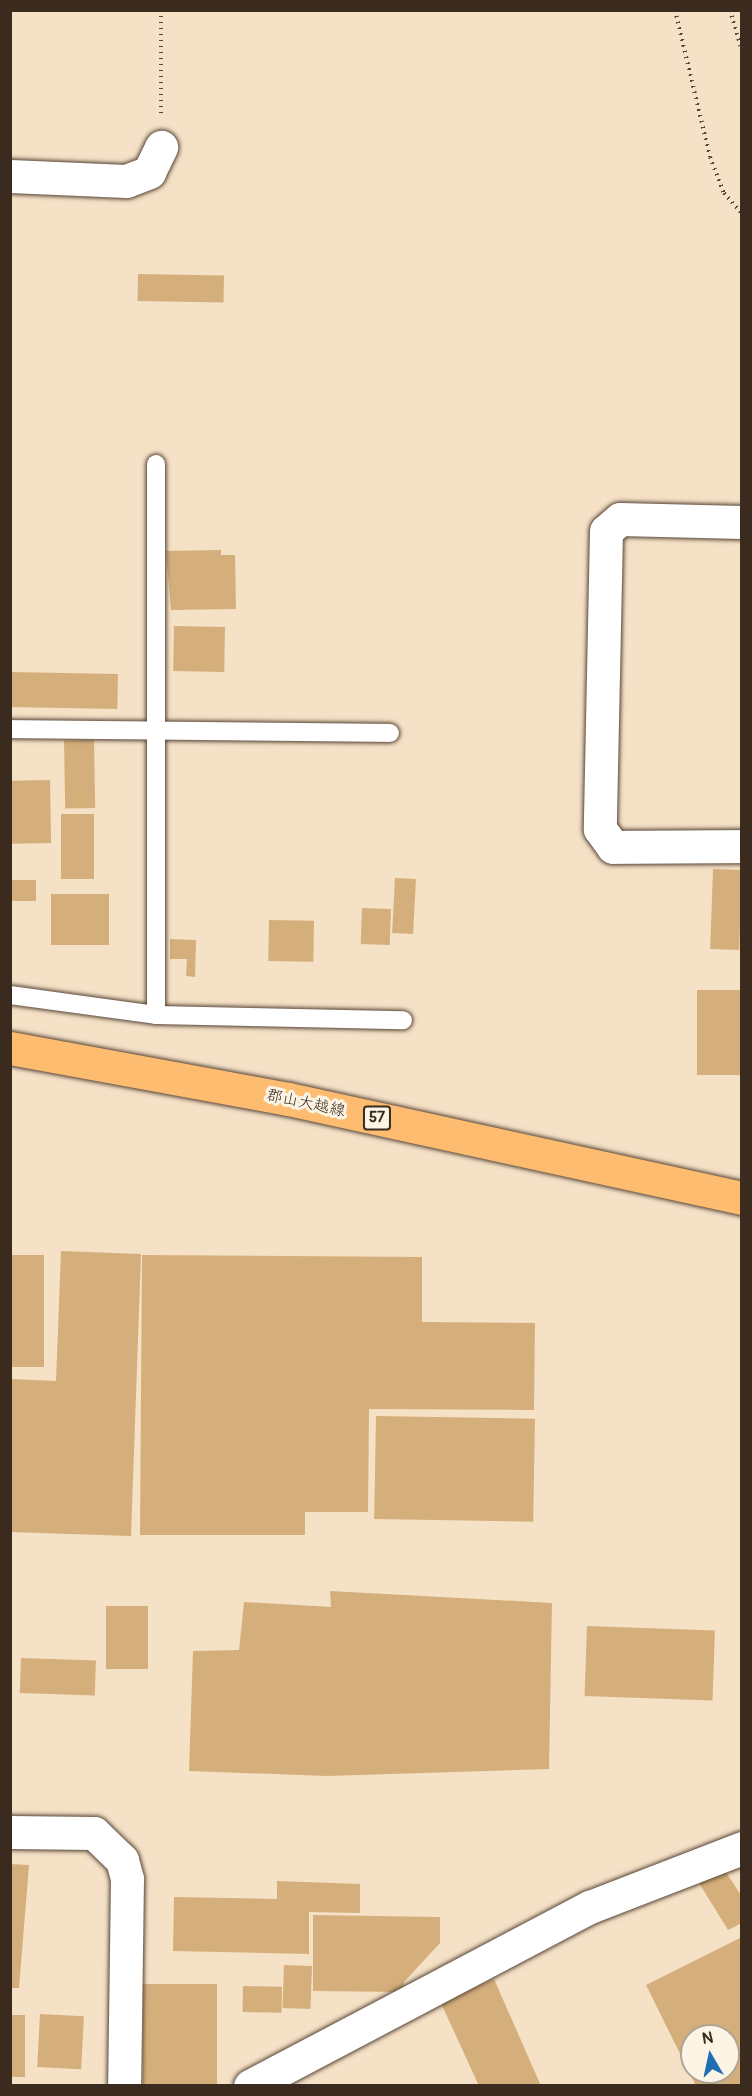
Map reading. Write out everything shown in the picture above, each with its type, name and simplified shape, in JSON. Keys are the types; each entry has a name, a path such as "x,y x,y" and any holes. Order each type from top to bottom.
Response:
{"main road":[{"name":"郡山大越線","path":"10,1047 288,1099 741,1198"}],"street":[{"path":"10,176 126,181 149,172 161,147"},
{"path":"741,522 620,519 606,531 600,830 613,847 741,846"},
{"path":"10,1832 94,1833 122,1860 127,1879 124,2085"},
{"path":"250,2085 590,1907 741,1848"}],"lane":[{"path":"156,464 156,1015"},
{"path":"10,729 390,733"},
{"path":"10,995 156,1015 403,1020"}],"path":[{"path":"161,10 161,147"},
{"path":"675,10 710,157 724,193 741,214"},
{"path":"730,10 741,51"}],"building":[{"path":"138,274 224,276 224,302 138,301"},
{"path":"221,550 221,555 235,555 236,609 171,610 166,551"},
{"path":"174,626 225,627 224,672 173,671"},
{"path":"10,672 118,674 117,709 10,707"},
{"path":"94,740 95,808 65,809 64,741"},
{"path":"50,780 51,843 11,844 10,781"},
{"path":"61,814 94,814 94,879 61,879"},
{"path":"713,869 742,870 739,950 710,949"},
{"path":"395,878 416,879 413,934 392,933"},
{"path":"12,880 36,880 36,901 12,901"},
{"path":"51,894 109,894 109,945 51,945"},
{"path":"362,908 391,909 390,945 361,944"},
{"path":"269,920 314,921 313,962 268,961"},
{"path":"170,939 196,940 195,977 186,976 187,959 170,959"},
{"path":"697,990 742,990 742,1075 697,1075"},
{"path":"61,1251 141,1254 131,1536 10,1532 10,1379 56,1381"},
{"path":"10,1255 44,1255 44,1367 10,1367"},
{"path":"142,1255 422,1257 422,1322 535,1323 534,1410 369,1409 368,1512 305,1512 305,1535 140,1535"},
{"path":"376,1416 535,1419 533,1522 374,1519"},
{"path":"330,1591 552,1603 549,1769 327,1776 189,1771 193,1651 239,1650 244,1602 331,1607"},
{"path":"106,1606 148,1606 148,1669 106,1669"},
{"path":"587,1626 715,1630 712,1700 585,1696"},
{"path":"21,1658 96,1661 95,1696 20,1693"},
{"path":"10,1864 29,1865 19,1988 10,1988"},
{"path":"724,1869 742,1897 742,1923 728,1930 699,1883"},
{"path":"277,1881 360,1884 360,1913 309,1912 309,1954 173,1951 174,1897 277,1899"},
{"path":"313,1915 440,1917 440,1943 404,1982 403,1992 313,1991"},
{"path":"742,1937 742,2086 696,2086 695,2084 740,2084 740,2024 680,2024 680,2054 646,1985"},
{"path":"284,1965 312,1966 310,2009 282,2008"},
{"path":"494,1979 541,2086 479,2086 441,2003"},
{"path":"143,1984 217,1984 217,2086 143,2086"},
{"path":"243,1986 282,1987 282,2013 243,2012"},
{"path":"40,2014 84,2016 81,2069 37,2067"},
{"path":"10,2015 25,2015 25,2077 10,2077"}]}
